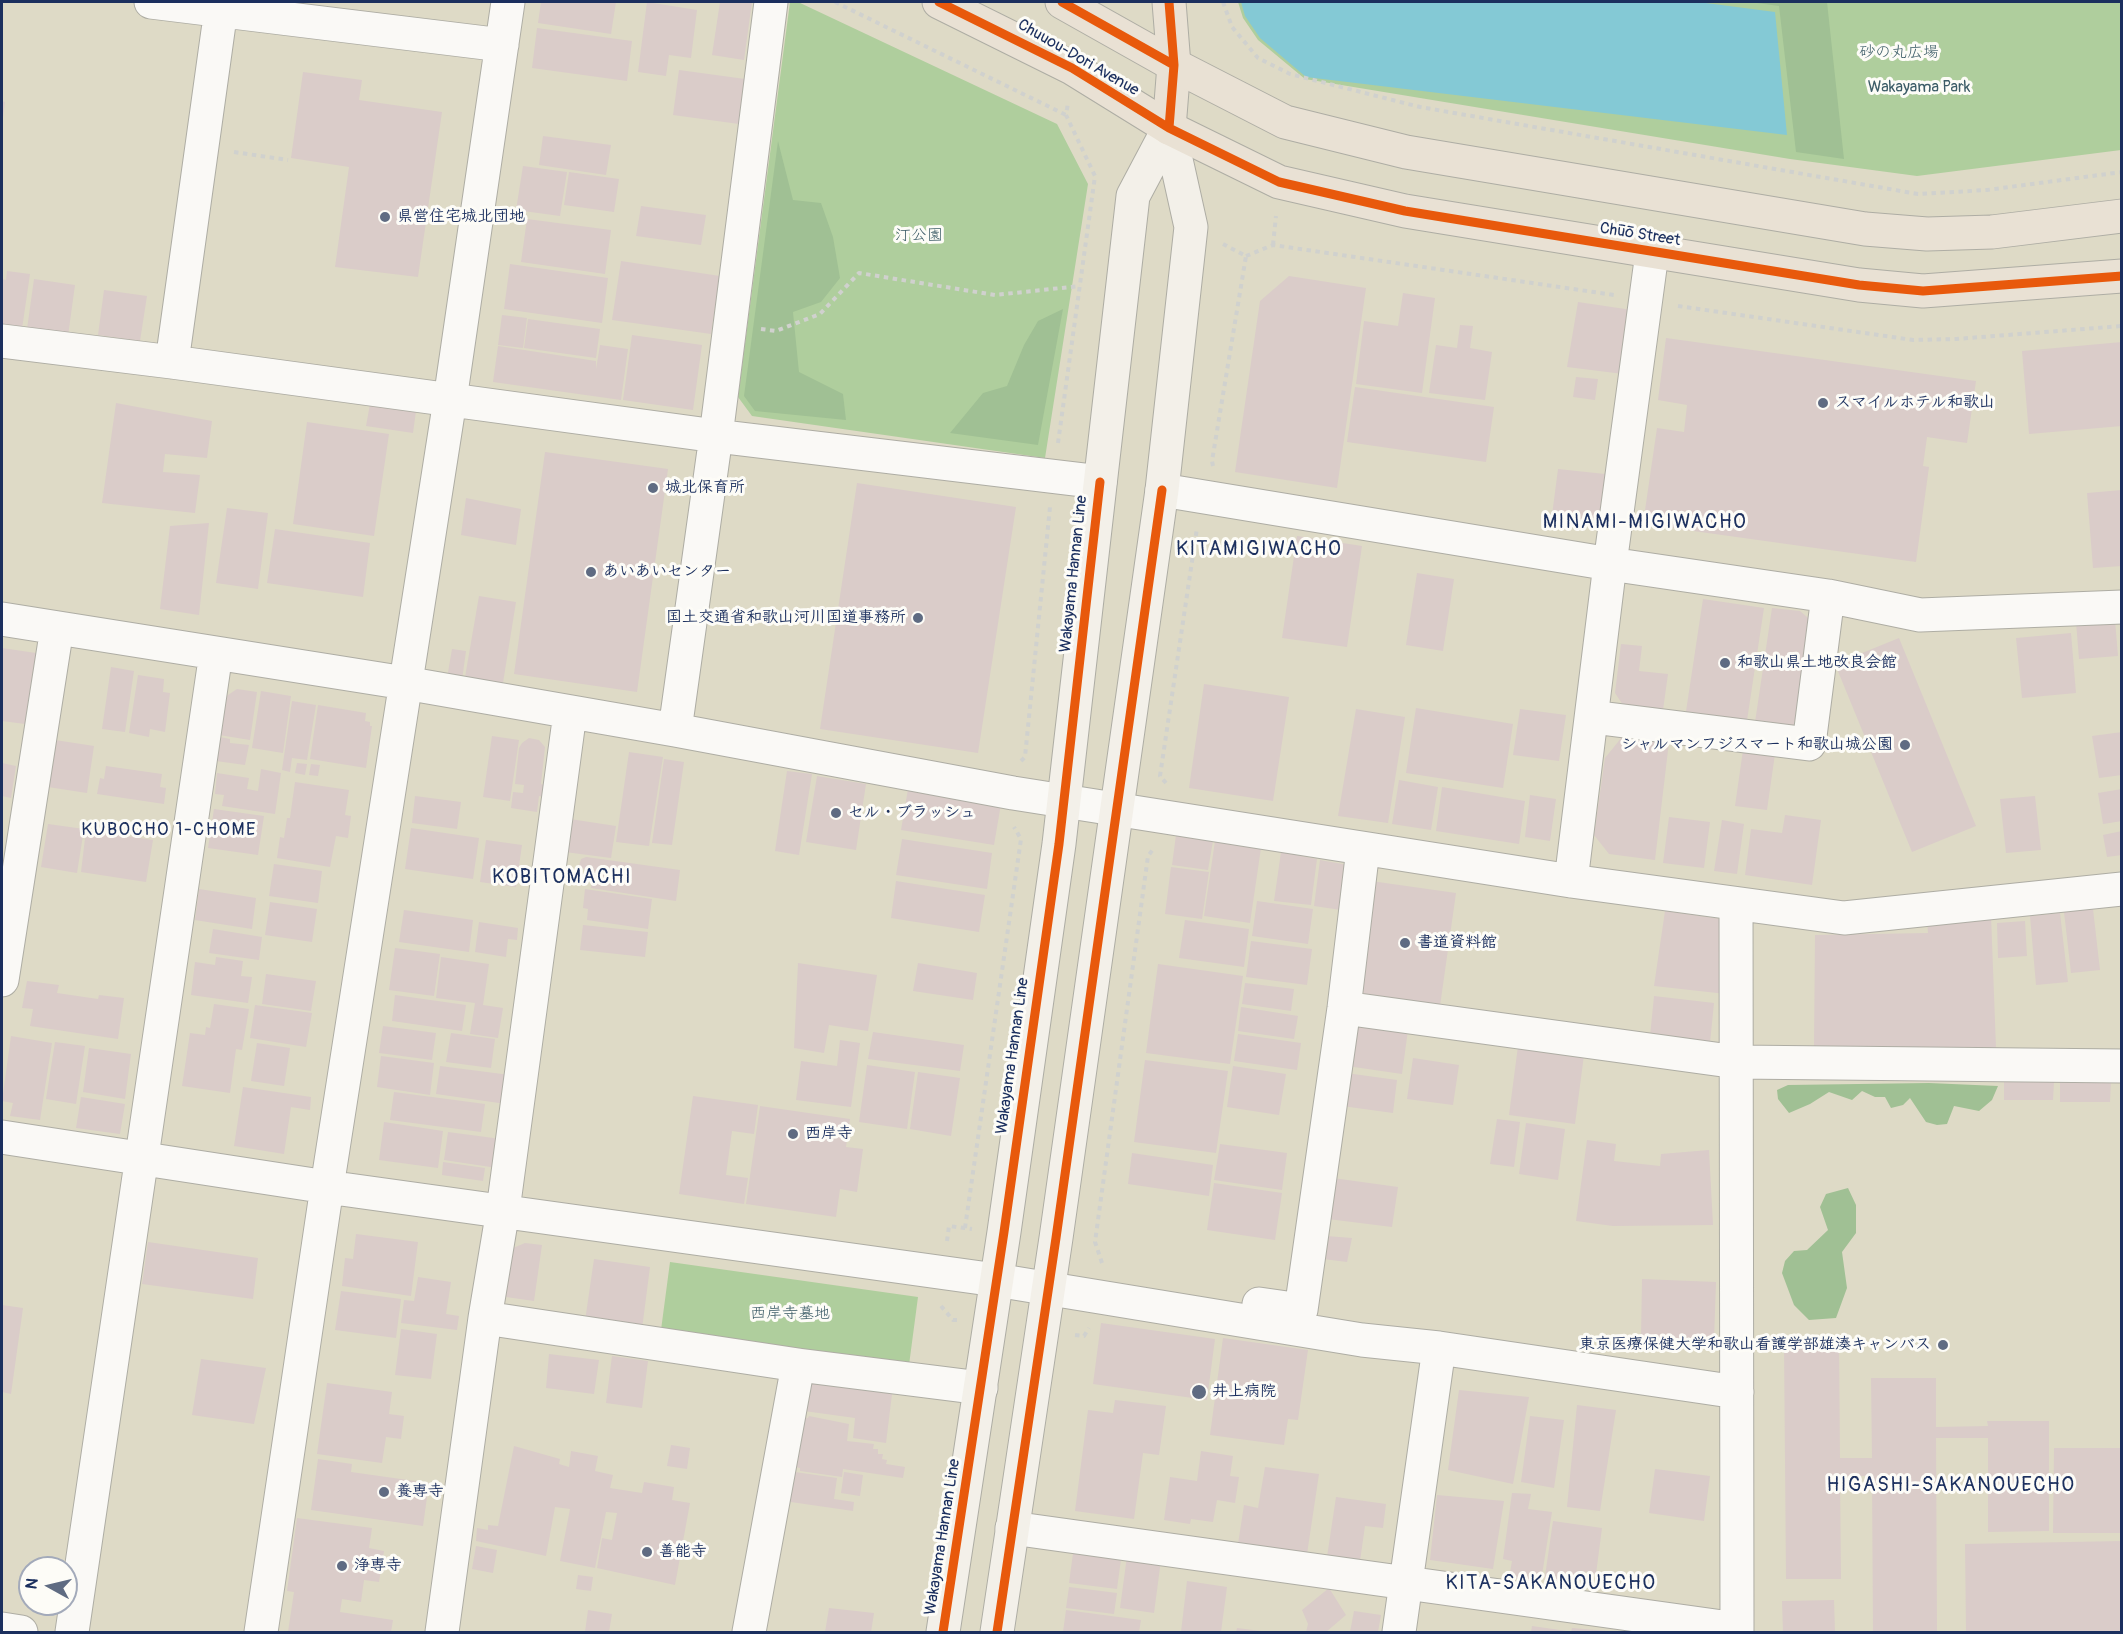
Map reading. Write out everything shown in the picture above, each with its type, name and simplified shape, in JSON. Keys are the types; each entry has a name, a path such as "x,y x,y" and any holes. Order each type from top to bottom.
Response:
{"main road":[{"name":"Chuuou-Dori Avenue","path":"939,2 1072,68 1169,128"},
{"path":"1062,2 1174,65 1286,122 1406,152 1865,229 1927,234 1992,232 2121,216"},
{"path":"997,1632 1162,490 1191,227 1169,128 1174,65 1168,2"},
{"name":"Chūō Street","path":"1169,128 1279,182 1405,211 1652,253 1858,285 1923,291 2121,276"},
{"name":"Wakayama Hannan Line","path":"943,1632 981,1388 1064,801 1133,196 1169,128"}],"street":[{"path":"151,2 221,6 502,45"},
{"path":"261,1632 327,1187 450,400 508,2"},
{"path":"675,730 716,436 771,2"},
{"path":"172,362 221,6"},
{"path":"1571,881 1610,564 1652,253"},
{"path":"2,341 716,436 1100,482"},
{"path":"1162,490 1610,564 1828,596 1920,615 2121,607"},
{"path":"1592,717 1809,744 1828,596"},
{"path":"2,620 405,683 1064,801 1571,881 1844,918 2121,889"},
{"path":"2,980 57,628"},
{"path":"72,1632 216,653"},
{"path":"442,1632 503,1210 570,713"},
{"path":"1170,1309 1220,1299 1301,1310 1344,1008 1363,849"},
{"path":"1012,1528 1737,1631 1736,904"},
{"path":"1344,1008 1737,1062 2121,1066"},
{"path":"2,1137 327,1187 996,1280 1362,1340 1439,1348 1737,1392"},
{"path":"486,1318 798,1365 981,1388"},
{"path":"1399,1632 1439,1348"},
{"path":"749,1632 798,1365"},
{"path":"2,1629 21,1632"}],"path":[{"path":"835,2 1066,115 1095,176"},
{"path":"1223,2 1232,27 1258,58 1290,74 1420,107 1918,194 1987,190 2121,172"},
{"path":"232,152 288,160"},
{"path":"1104,1267 1095,1242 1148,856 1157,844 1163,815 1166,782 1160,776 1198,523 1208,515 1214,475 1212,461 1246,256 1273,245 1913,340 1956,339 2121,326"},
{"path":"730,326 776,331 820,314 860,273 995,295 1080,286"},
{"path":"949,1226 965,1228 1022,839"}],"green space":[{"name":"汀公園","path":"790,2 798,2 1057,124 1088,184 1045,458 752,416 738,397"},
{"name":"Wakayama Park","path":"1238,2 2121,2 2121,150 1917,176 1790,159 1305,79 1258,40 1243,18"},
{"path":"1750,2 1827,2 1844,159 1796,152 1779,6"},
{"path":"778,141 793,200 821,203 833,237 840,278 821,302 793,312 799,372 843,394 846,420 755,411 744,396"},
{"path":"1063,309 1038,445 950,433 983,393 1007,386 1024,345 1038,321"},
{"path":"1929,1083 1998,1086 1992,1100 1979,1111 1954,1106 1947,1124 1937,1125 1926,1122 1910,1098 1903,1105 1891,1108 1885,1097 1875,1097 1862,1091 1852,1100 1829,1092 1789,1113 1778,1099 1777,1090 1788,1085"},
{"path":"1848,1188 1856,1205 1856,1233 1842,1252 1847,1288 1836,1318 1809,1320 1794,1305 1782,1273 1785,1261 1794,1251 1807,1250 1828,1230 1820,1207 1826,1194"},
{"name":"西岸寺墓地","path":"670,1262 918,1297 909,1365 661,1330"}],"water":[{"path":"1241,2 1698,2 1775,12 1787,135 1306,77 1260,38 1245,16"}],"building":[{"path":"541,2 616,2 611,34 538,23"},
{"path":"647,2 697,10 691,58 669,55 666,76 638,72"},
{"path":"720,2 752,2 744,60 712,55"},
{"path":"537,28 632,41 627,81 532,68"},
{"path":"679,70 745,79 739,124 673,115"},
{"name":"県営住宅城北団地","path":"303,72 362,80 359,100 442,112 418,277 335,267 349,167 291,158"},
{"path":"2,101 5,102 3,118 2,118"},
{"path":"543,136 611,145 606,175 539,165"},
{"path":"523,166 567,172 560,216 516,210"},
{"path":"569,172 619,179 614,212 564,205"},
{"path":"641,206 706,215 701,245 636,236"},
{"path":"527,219 611,230 605,274 521,262"},
{"path":"621,261 720,276 711,334 612,320"},
{"path":"510,264 608,278 602,323 504,309"},
{"path":"7,271 30,274 22,329 2,326 2,279 6,280"},
{"path":"1289,276 1366,288 1337,488 1235,472 1260,301"},
{"path":"34,279 75,285 68,336 27,329"},
{"path":"104,290 147,296 140,341 98,335"},
{"path":"1403,293 1435,298 1422,393 1356,384 1364,321 1398,326"},
{"path":"1578,302 1632,310 1623,374 1567,367"},
{"path":"502,315 527,318 523,348 498,345"},
{"path":"528,319 600,329 596,358 524,348"},
{"path":"1460,325 1473,326 1470,348 1492,352 1485,400 1429,393 1436,345 1457,348"},
{"path":"632,335 702,345 693,410 623,400"},
{"path":"1666,338 1976,381 1967,443 1927,437 1923,466 1929,467 1916,562 1643,524 1657,428 1684,432 1687,405 1658,400"},
{"path":"2122,342 2122,426 2029,434 2022,351"},
{"path":"600,345 628,349 621,400 493,382 498,346 596,361 596,369"},
{"path":"1576,377 1598,379 1595,400 1573,397"},
{"path":"1355,387 1494,407 1486,462 1347,442"},
{"path":"116,403 212,421 207,458 165,454 163,472 200,475 195,513 102,503"},
{"path":"370,404 416,411 413,433 366,426"},
{"path":"307,422 389,434 374,536 293,524"},
{"name":"あいあいセンター","path":"545,452 668,469 637,692 514,674"},
{"path":"1558,469 1605,474 1601,513 1582,526 1551,523"},
{"name":"国土交通省和歌山河川国道事務所","path":"857,483 1016,507 978,753 820,729"},
{"path":"2122,490 2122,566 2093,568 2087,493"},
{"path":"466,498 521,509 516,545 461,535"},
{"path":"227,508 268,513 258,589 216,583"},
{"path":"209,523 199,615 160,609 170,526"},
{"path":"275,529 370,543 363,597 267,583"},
{"path":"1297,536 1362,546 1347,647 1282,638"},
{"path":"1417,573 1454,579 1443,651 1406,645"},
{"path":"479,596 516,602 502,689 464,683"},
{"name":"和歌山県土地改良会館","path":"1703,599 1764,608 1746,727 1685,718"},
{"path":"1772,608 1800,611 1814,623 1800,720 1786,732 1754,729"},
{"path":"2115,620 2118,656 2079,659 2076,622"},
{"path":"2071,633 2076,693 2022,698 2016,638"},
{"name":"シャルマンフジスマート和歌山城公園","path":"1899,638 1976,826 1912,852 1835,664"},
{"path":"1621,644 1642,646 1639,671 1668,674 1663,710 1623,705 1615,693"},
{"path":"2,648 36,653 25,724 2,721"},
{"path":"452,649 466,651 462,680 447,678"},
{"path":"111,667 134,671 125,732 102,729"},
{"path":"138,675 164,679 163,692 170,693 165,732 150,729 149,737 129,733"},
{"path":"1204,684 1289,697 1273,801 1189,788"},
{"path":"237,689 257,692 250,740 219,735 225,697"},
{"path":"261,691 291,696 283,753 252,748"},
{"path":"292,701 316,705 307,760 292,758 290,772 282,770"},
{"path":"318,705 366,713 365,721 370,722 372,726 366,768 310,759"},
{"path":"1416,708 1513,724 1503,788 1406,773"},
{"path":"1356,709 1405,717 1388,823 1338,816"},
{"path":"1520,709 1566,715 1559,761 1513,755"},
{"path":"2122,732 2122,775 2099,778 2092,736"},
{"path":"492,736 519,740 510,801 483,797"},
{"path":"220,737 230,739 230,743 249,745 245,765 216,761"},
{"path":"1622,737 1669,742 1655,860 1609,854 1594,835 1605,758"},
{"path":"529,738 539,740 545,747 541,784 544,785 543,797 539,796 537,812 511,808 513,792 523,793 524,785 515,784 519,748"},
{"path":"55,740 94,746 87,793 48,787"},
{"path":"1743,750 1775,754 1767,810 1735,806"},
{"path":"629,752 663,757 649,846 616,842"},
{"path":"664,759 684,762 672,845 652,843"},
{"path":"2,763 16,766 11,798 2,796"},
{"path":"297,763 307,764 305,775 295,773"},
{"path":"311,764 320,765 318,776 309,775"},
{"path":"106,766 162,774 160,787 166,788 164,804 97,794 100,778 104,779"},
{"path":"261,769 281,773 275,814 222,806 224,795 215,794 217,773 249,778 247,789 258,791"},
{"path":"787,771 812,774 799,855 775,851"},
{"name":"セル・ブラッシュ","path":"817,776 866,784 856,850 806,842"},
{"path":"1399,780 1438,787 1431,830 1392,824"},
{"path":"295,782 349,790 345,815 351,816 348,838 336,836 330,867 277,858 280,837 284,838 287,818 290,818"},
{"path":"1442,787 1525,801 1519,844 1436,831"},
{"path":"908,789 1001,804 994,845 901,830"},
{"path":"2122,789 2122,821 2103,824 2098,793"},
{"path":"1530,795 1556,799 1550,841 1525,837"},
{"path":"415,796 461,802 457,829 412,823"},
{"path":"2035,796 2041,850 2006,853 2000,799"},
{"path":"214,809 264,816 258,855 208,848"},
{"path":"1785,815 1821,820 1812,885 1745,875 1751,829 1782,833"},
{"path":"1669,817 1710,822 1704,868 1663,863"},
{"path":"570,819 616,826 611,858 565,852"},
{"path":"1722,820 1744,824 1737,874 1714,871"},
{"path":"48,824 84,829 77,873 41,867"},
{"path":"411,828 479,838 473,879 405,869"},
{"path":"86,830 153,840 146,882 81,872"},
{"path":"2122,831 2122,855 2107,857 2103,835"},
{"path":"1176,835 1213,841 1208,870 1172,865"},
{"path":"902,839 992,853 987,889 896,875"},
{"path":"486,840 522,845 516,887 480,882"},
{"path":"1215,841 1261,848 1250,923 1204,916"},
{"path":"1281,852 1317,859 1311,905 1274,901"},
{"path":"586,857 680,870 676,901 591,888 593,871 579,866 581,859"},
{"path":"1320,860 1348,865 1341,910 1314,906"},
{"path":"274,864 322,871 318,903 269,896"},
{"path":"1171,867 1209,872 1202,919 1165,914"},
{"path":"896,881 985,895 979,932 891,918"},
{"name":"書道資料館","path":"1371,881 1456,893 1440,1006 1354,994"},
{"path":"199,889 256,898 252,929 195,920"},
{"path":"585,889 652,899 648,929 587,920 588,909 583,908"},
{"path":"1257,901 1313,909 1308,944 1252,936"},
{"path":"270,902 317,909 312,942 265,935"},
{"path":"2093,909 2100,970 2071,973 2064,912"},
{"path":"404,910 473,920 469,952 399,942"},
{"path":"1665,911 1728,920 1726,994 1654,986"},
{"path":"2060,913 2068,982 2036,985 2030,916"},
{"path":"1991,915 1996,1048 1814,1046 1815,935 1928,933 1927,920"},
{"path":"1185,920 1249,929 1244,967 1179,958"},
{"path":"2025,921 2027,956 1998,958 1997,923"},
{"path":"479,922 518,928 517,940 508,939 506,957 475,952"},
{"path":"583,925 648,932 645,957 580,950"},
{"path":"213,929 262,937 259,960 209,953"},
{"path":"1251,941 1312,949 1307,985 1246,977"},
{"path":"395,948 440,954 434,996 389,990"},
{"path":"216,957 243,961 241,976 252,977 248,1003 191,995 195,962 215,965"},
{"path":"441,957 489,964 483,1005 503,1008 498,1038 470,1034 475,1003 436,998"},
{"path":"798,963 877,975 868,1031 829,1025 824,1053 794,1048"},
{"path":"918,963 977,973 973,1000 913,991"},
{"path":"1158,964 1243,976 1230,1064 1146,1053"},
{"path":"266,974 316,981 311,1011 262,1004"},
{"path":"27,981 59,985 57,993 98,999 99,995 124,998 118,1039 30,1026 33,1009 22,1008"},
{"path":"1245,983 1294,989 1291,1011 1242,1004"},
{"path":"395,995 466,1005 462,1031 392,1021"},
{"path":"1654,996 1714,1003 1710,1043 1650,1036"},
{"path":"214,1004 249,1009 242,1050 236,1049 230,1093 182,1086 190,1033 205,1035 206,1027 210,1028"},
{"path":"255,1005 312,1013 306,1047 250,1038"},
{"path":"1241,1007 1298,1016 1294,1039 1238,1031"},
{"path":"1352,1023 1408,1030 1402,1074 1347,1066"},
{"path":"383,1026 436,1033 432,1060 379,1053"},
{"path":"873,1032 964,1045 960,1071 868,1059"},
{"path":"451,1033 495,1039 491,1068 446,1062"},
{"path":"1238,1034 1301,1043 1297,1070 1234,1061"},
{"path":"11,1036 52,1043 40,1120 10,1116 13,1103 2,1101"},
{"path":"840,1040 860,1043 851,1107 796,1100 801,1061 837,1066"},
{"path":"55,1042 85,1046 76,1104 46,1099"},
{"path":"257,1043 290,1048 284,1086 251,1081"},
{"path":"1518,1046 1584,1055 1575,1124 1509,1115"},
{"path":"89,1048 131,1054 125,1099 83,1092"},
{"path":"381,1056 434,1063 430,1095 377,1087"},
{"path":"1413,1058 1459,1065 1453,1105 1407,1099"},
{"path":"1145,1060 1228,1071 1216,1153 1134,1142"},
{"path":"867,1065 915,1072 907,1129 859,1122"},
{"path":"440,1066 510,1075 506,1104 436,1094"},
{"path":"1233,1066 1286,1074 1279,1115 1227,1107"},
{"path":"918,1072 960,1078 951,1136 910,1129"},
{"path":"1346,1073 1397,1080 1393,1113 1342,1106"},
{"path":"2060,1081 2111,1081 2110,1102 2060,1102"},
{"path":"2004,1082 2054,1082 2053,1100 2004,1100"},
{"path":"243,1087 311,1097 310,1110 291,1107 284,1154 234,1146"},
{"path":"394,1092 485,1104 481,1132 390,1120"},
{"path":"693,1096 758,1105 754,1134 732,1131 726,1175 748,1178 744,1204 679,1194"},
{"path":"81,1097 125,1104 120,1134 76,1128"},
{"path":"760,1106 850,1119 846,1147 863,1149 857,1192 840,1189 836,1217 746,1204"},
{"path":"1497,1119 1520,1122 1514,1167 1490,1164"},
{"path":"384,1122 443,1131 438,1168 379,1160"},
{"path":"1526,1123 1565,1129 1558,1180 1519,1174"},
{"path":"448,1132 501,1139 497,1168 444,1160"},
{"path":"1587,1140 1616,1144 1614,1161 1660,1166 1661,1154 1709,1150 1713,1225 1613,1226 1576,1221"},
{"path":"1220,1144 1287,1153 1282,1190 1214,1180"},
{"path":"1132,1153 1213,1165 1209,1196 1128,1184"},
{"path":"443,1162 485,1168 483,1181 442,1175"},
{"path":"1333,1178 1398,1187 1392,1227 1328,1219"},
{"path":"1214,1183 1282,1193 1275,1240 1207,1230"},
{"path":"356,1234 418,1242 411,1296 342,1286 345,1258 353,1259"},
{"path":"1326,1236 1352,1238 1347,1262 1323,1259"},
{"path":"148,1242 258,1258 253,1299 142,1284"},
{"path":"525,1243 542,1245 534,1301 506,1297 513,1248"},
{"path":"594,1259 650,1267 642,1329 585,1321"},
{"path":"418,1277 451,1282 446,1314 459,1316 457,1330 401,1323 404,1300 414,1301"},
{"path":"1642,1279 1716,1282 1714,1340 1641,1338"},
{"path":"341,1291 401,1299 396,1338 335,1330"},
{"path":"2,1305 23,1308 11,1394 2,1392"},
{"path":"1101,1323 1215,1339 1207,1400 1093,1384"},
{"path":"401,1329 437,1334 431,1379 395,1375"},
{"path":"1223,1338 1308,1350 1298,1420 1288,1419 1284,1445 1210,1435"},
{"path":"1839,1342 1840,1458 1872,1458 1871,1378 1936,1378 1936,1427 1988,1426 1987,1421 2049,1421 2049,1531 1988,1532 1988,1438 1936,1438 1937,1632 1873,1632 1872,1476 1840,1476 1841,1579 1786,1579 1784,1343"},
{"path":"549,1354 599,1360 594,1394 546,1388"},
{"path":"612,1356 648,1361 642,1408 606,1403"},
{"path":"201,1359 266,1368 254,1424 192,1415"},
{"path":"808,1376 893,1386 886,1443 853,1438 855,1418 804,1411"},
{"path":"327,1383 392,1392 389,1414 404,1416 401,1439 386,1437 382,1463 317,1454"},
{"path":"1459,1390 1529,1397 1513,1484 1448,1470"},
{"path":"1115,1400 1166,1406 1159,1455 1143,1453 1134,1519 1075,1511 1088,1410 1113,1413"},
{"path":"1577,1405 1616,1410 1600,1511 1567,1507"},
{"path":"809,1416 849,1424 847,1441 874,1444 873,1449 878,1449 878,1454 883,1454 882,1459 887,1460 886,1464 905,1467 903,1478 843,1469 842,1477 800,1471 800,1468 794,1467 801,1417 808,1418"},
{"path":"1530,1416 1564,1420 1554,1488 1521,1482"},
{"path":"671,1445 690,1448 687,1469 667,1466"},
{"path":"514,1446 560,1459 559,1464 569,1467 571,1451 598,1456 595,1471 613,1475 610,1488 642,1493 644,1482 674,1487 672,1500 690,1503 675,1585 597,1568 602,1538 612,1540 617,1513 606,1512 595,1568 560,1561 570,1509 555,1507 546,1556 476,1541 477,1528 488,1530 488,1525 498,1526"},
{"path":"2054,1448 2122,1448 2122,1533 2053,1533"},
{"path":"1201,1451 1233,1456 1230,1476 1239,1477 1235,1503 1217,1500 1213,1522 1191,1519 1190,1524 1164,1520 1170,1477 1197,1481"},
{"path":"318,1459 352,1464 351,1472 429,1483 423,1526 311,1510"},
{"path":"1265,1467 1319,1474 1307,1554 1238,1544 1244,1505 1258,1508"},
{"path":"1655,1469 1710,1476 1704,1521 1649,1513"},
{"path":"788,1471 837,1478 834,1499 854,1502 853,1511 784,1501"},
{"path":"844,1472 863,1475 860,1496 841,1493"},
{"path":"1512,1493 1531,1494 1528,1509 1552,1512 1541,1581 1509,1578 1512,1561 1503,1559"},
{"path":"1437,1495 1504,1501 1493,1569 1430,1560"},
{"path":"1336,1497 1386,1504 1383,1528 1365,1526 1360,1561 1327,1557"},
{"path":"297,1518 372,1528 369,1548 384,1551 379,1582 364,1580 361,1602 342,1599 340,1612 393,1620 391,1632 288,1632 294,1592 287,1591"},
{"path":"1553,1521 1602,1528 1596,1574 1581,1571 1578,1588 1544,1583"},
{"path":"2122,1541 2122,1632 1966,1632 1965,1544"},
{"path":"476,1546 497,1550 493,1573 472,1569"},
{"path":"1074,1546 1122,1552 1117,1589 1069,1583"},
{"path":"1127,1556 1161,1560 1154,1613 1120,1608"},
{"path":"578,1575 593,1577 591,1591 576,1589"},
{"path":"1187,1581 1227,1587 1221,1632 1181,1632"},
{"path":"1069,1587 1117,1593 1114,1614 1066,1608"},
{"path":"1329,1588 1346,1615 1326,1632 1306,1632 1308,1624 1302,1610"},
{"path":"1834,1600 1835,1632 1783,1632 1782,1601"},
{"path":"829,1608 874,1613 871,1632 825,1632"},
{"path":"588,1610 612,1614 609,1632 585,1632"},
{"path":"1066,1610 1141,1620 1139,1632 1063,1632"},
{"path":"1354,1611 1381,1615 1378,1632 1350,1632"},
{"path":"1532,1626 1567,1631 1531,1632"},
{"path":"1237,1628 1261,1631 1261,1632 1236,1632"},
{"path":"1572,1628 1608,1631 1608,1632 1571,1632"}],"cycle path":[{"path":"939,2 1072,68 1169,128 1279,182 1405,211 1859,285 1923,291 2122,276"},
{"path":"1062,2 1174,65"},
{"path":"1169,2 1174,65 1169,128"},
{"path":"943,1632 1004,1232 1059,844 1100,482"},
{"path":"997,1632 1056,1238 1162,490"}],"place":[{"name":"県営住宅城北団地","path":"385,217"},
{"name":"スマイルホテル和歌山","path":"1823,403"},
{"name":"城北保育所","path":"653,488"},
{"name":"あいあいセンター","path":"591,572"},
{"name":"国土交通省和歌山河川国道事務所","path":"918,618"},
{"name":"和歌山県土地改良会館","path":"1725,663"},
{"name":"シャルマンフジスマート和歌山城公園","path":"1905,745"},
{"name":"セル・ブラッシュ","path":"836,813"},
{"name":"書道資料館","path":"1405,943"},
{"name":"西岸寺","path":"793,1134"},
{"name":"東京医療保健大学和歌山看護学部雄湊キャンバス","path":"1943,1345"},
{"name":"井上病院","path":"1199,1392"},
{"name":"養専寺","path":"384,1492"},
{"name":"善能寺","path":"647,1552"},
{"name":"浄専寺","path":"342,1566"}],"district":[{"name":"MINAMI-MIGIWACHO","path":"1645,523"},
{"name":"KITAMIGIWACHO","path":"1259,550"},
{"name":"KUBOCHO 1-CHOME","path":"169,830"},
{"name":"KOBITOMACHI","path":"562,878"},
{"name":"HIGASHI-SAKANOUECHO","path":"1951,1486"},
{"name":"KITA-SAKANOUECHO","path":"1551,1584"}],"park label":[{"name":"砂の丸広場","path":"1899,53"}]}
